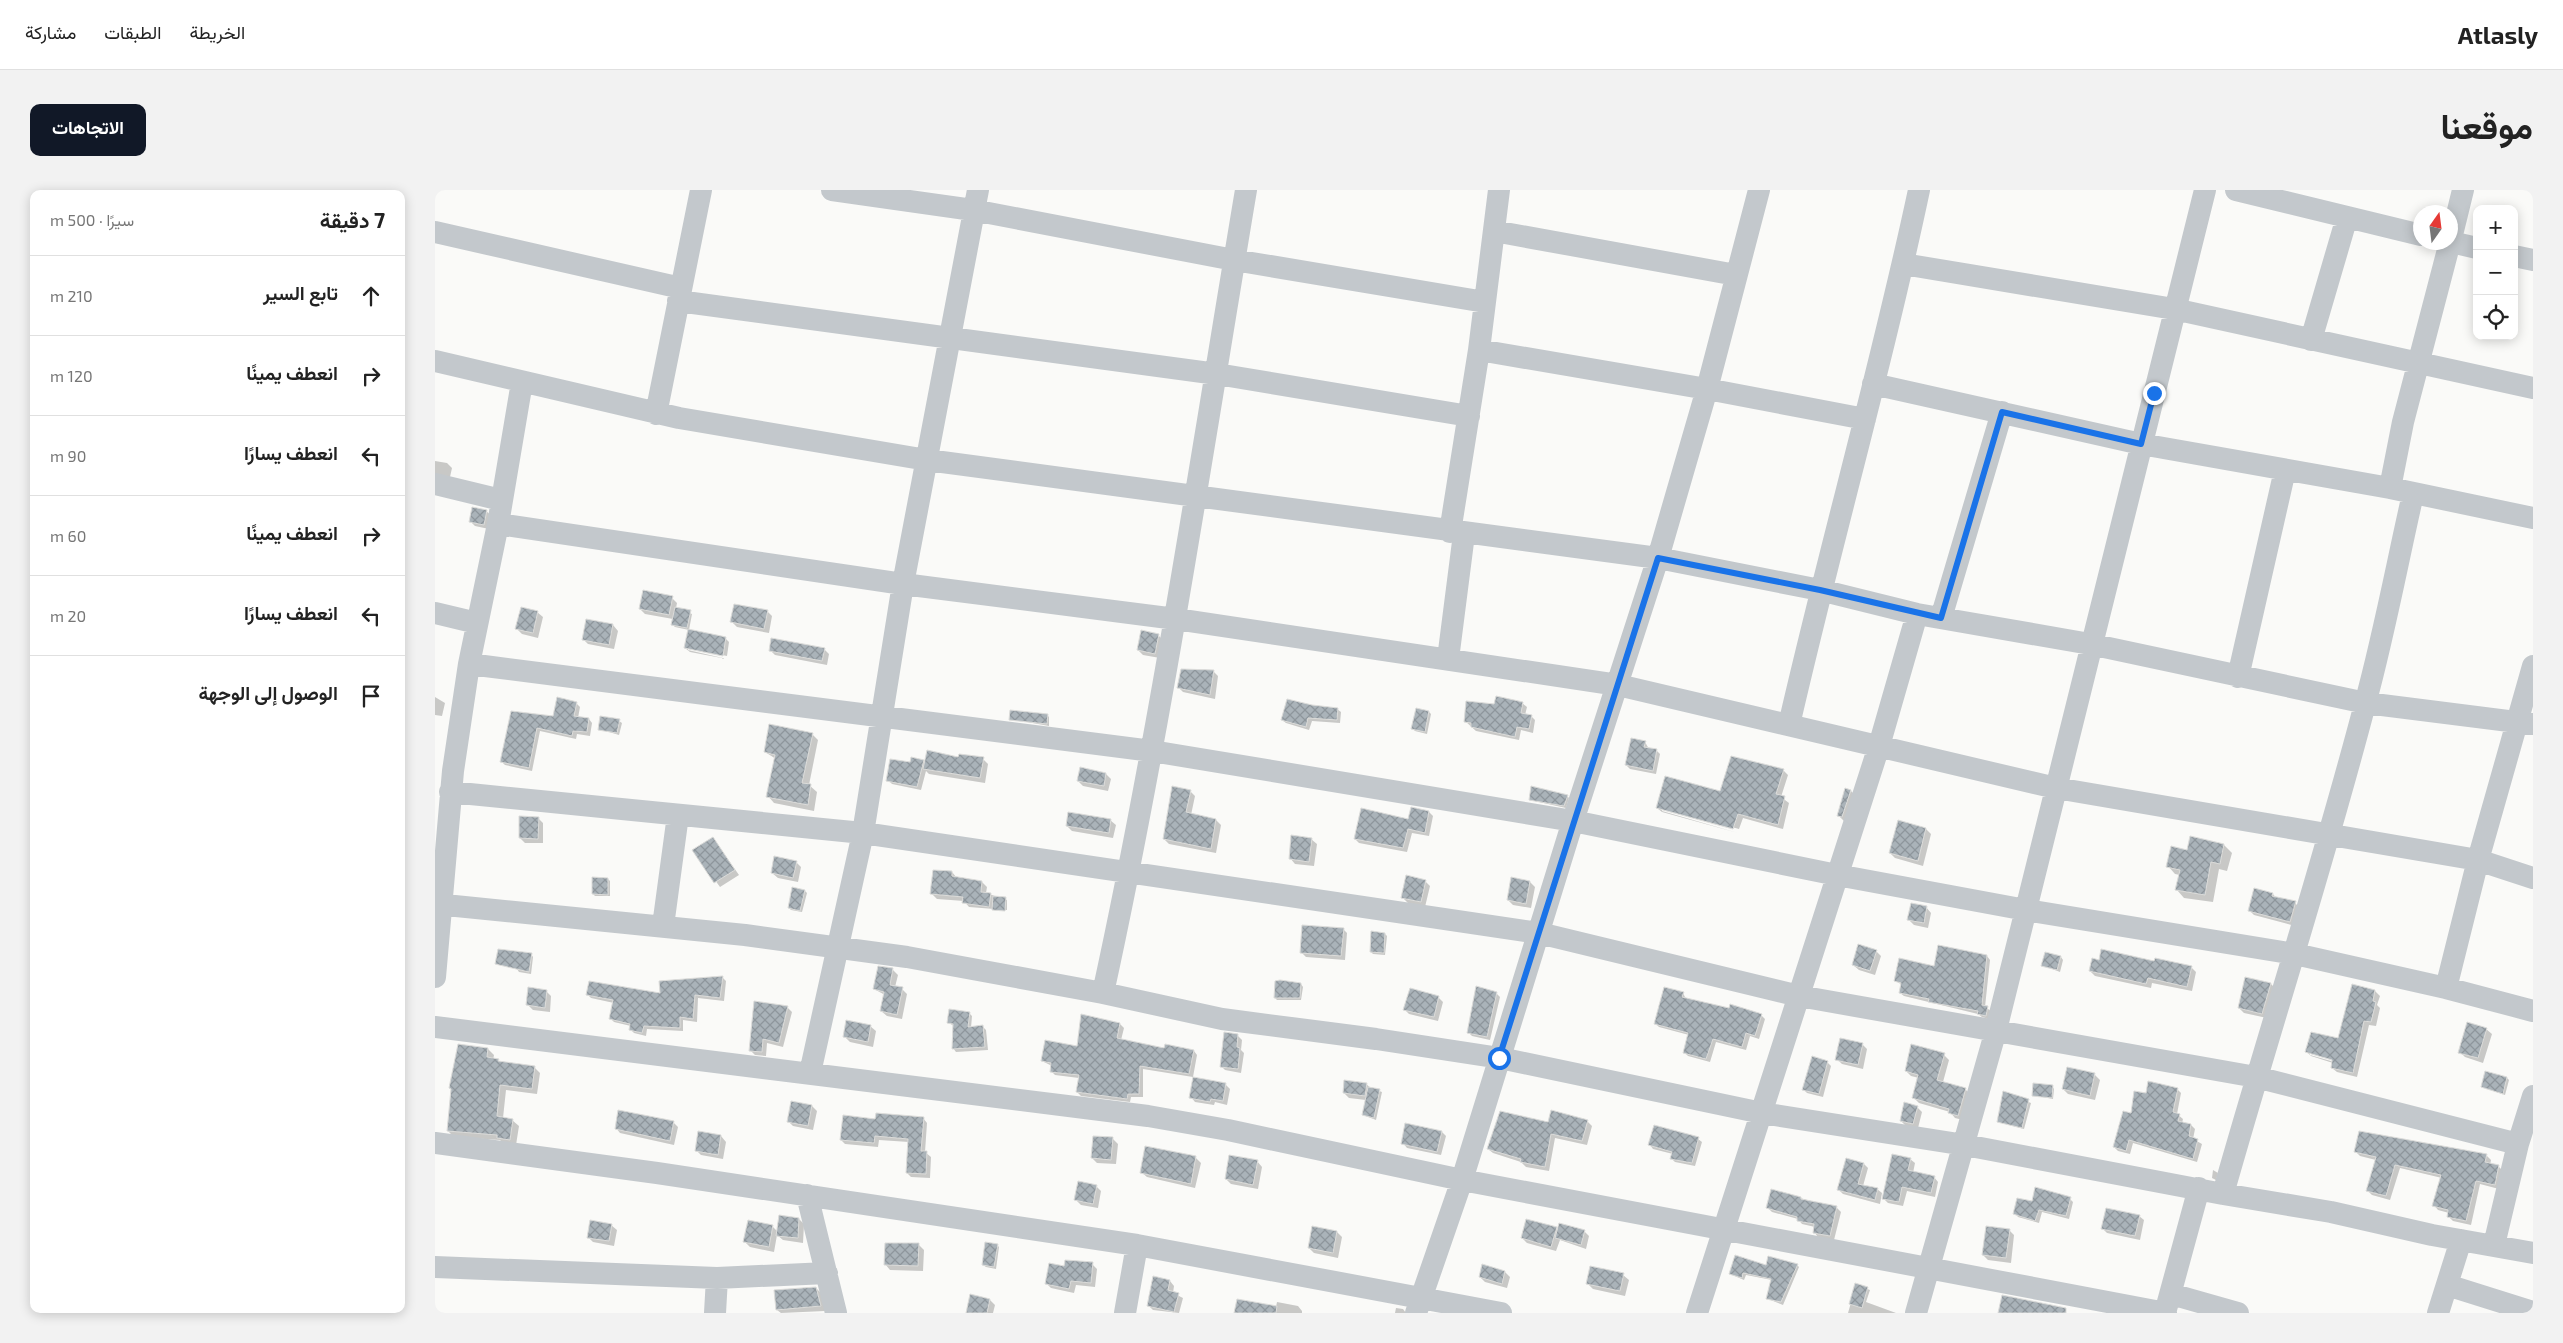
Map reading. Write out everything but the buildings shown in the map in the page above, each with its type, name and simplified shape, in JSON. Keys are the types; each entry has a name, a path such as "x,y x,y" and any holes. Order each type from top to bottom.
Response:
{"street":[{"path":"656,414 701,190"},
{"path":"832,190 975,200 1234,260 1485,302"},
{"path":"1103,993 1130,871 1176,619 1246,190"},
{"path":"1448,659 1457,533 1469,416 1495,231 1498,190"},
{"path":"1418,1306 1461,1180 1573,821 1658,558 1707,389 1759,190"},
{"path":"1789,725 1820,590 1903,264 1919,190"},
{"path":"1917,1313 1996,1030 2205,190"},
{"path":"2236,190 2413,233"},
{"path":"2458,210 2463,190"},
{"path":"810,1073 863,833 903,584 951,339 975,200"},
{"path":"2311,340 2347,217"},
{"path":"1495,231 1736,275"},
{"path":"435,232 679,295 951,339 1217,374 1469,416"},
{"path":"2458,243 2473,247"},
{"path":"2390,488 2417,364 2448,250"},
{"path":"2518,257 2533,260"},
{"path":"1903,264 2174,309 2533,388"},
{"path":"1479,350 1707,389 1865,419"},
{"path":"435,361 656,414 927,460 1457,533 1658,558 1820,590 1917,614 2091,644 2237,677 2366,703 2525,723"},
{"path":"435,977 437,904 446,777 497,524 522,382"},
{"path":"1873,384 2141,444 2390,488 2533,518"},
{"path":"1941,618 2002,412"},
{"path":"2237,677 2285,470"},
{"path":"435,484 501,500"},
{"path":"2223,1194 2256,1077 2295,954 2366,703 2413,494"},
{"path":"497,524 903,584 1176,619 1618,685 2056,788 2329,833 2478,860 2533,878"},
{"path":"435,613 477,623"},
{"path":"1697,1313 1722,1230 1762,1113 1879,746 1917,614"},
{"path":"469,664 1152,751 1573,821 1837,875 2026,910 2295,954 2446,988 2533,1011"},
{"path":"2446,988 2478,860 2525,723 2533,666"},
{"path":"446,777 678,815 863,833 1539,933 1799,996 2256,1077 2518,1144"},
{"path":"663,926 678,815"},
{"path":"437,904 663,926 907,957 1258,1024 1376,1039 1499,1058 1762,1113 1965,1145 2223,1194 2331,1212 2461,1240 2533,1253"},
{"path":"435,1027 1148,1116 1228,1130 1461,1180 1929,1269 2167,1307 2238,1313"},
{"path":"2494,1246 2518,1144 2532,1102"},
{"path":"435,1143 807,1194 1137,1245 1418,1306 1501,1313"},
{"path":"2167,1307 2199,1188"},
{"path":"807,1194 837,1313"},
{"path":"2438,1313 2461,1240"},
{"path":"1125,1313 1137,1245"},
{"path":"435,1267 717,1278 827,1272"},
{"path":"715,1313 717,1278"},
{"path":"2447,1285 2533,1312"}],"route":[{"path":"1499,1058 1658,558 1820,590 1917,614 1941,618 2002,412 2141,444 2154,393"}]}
